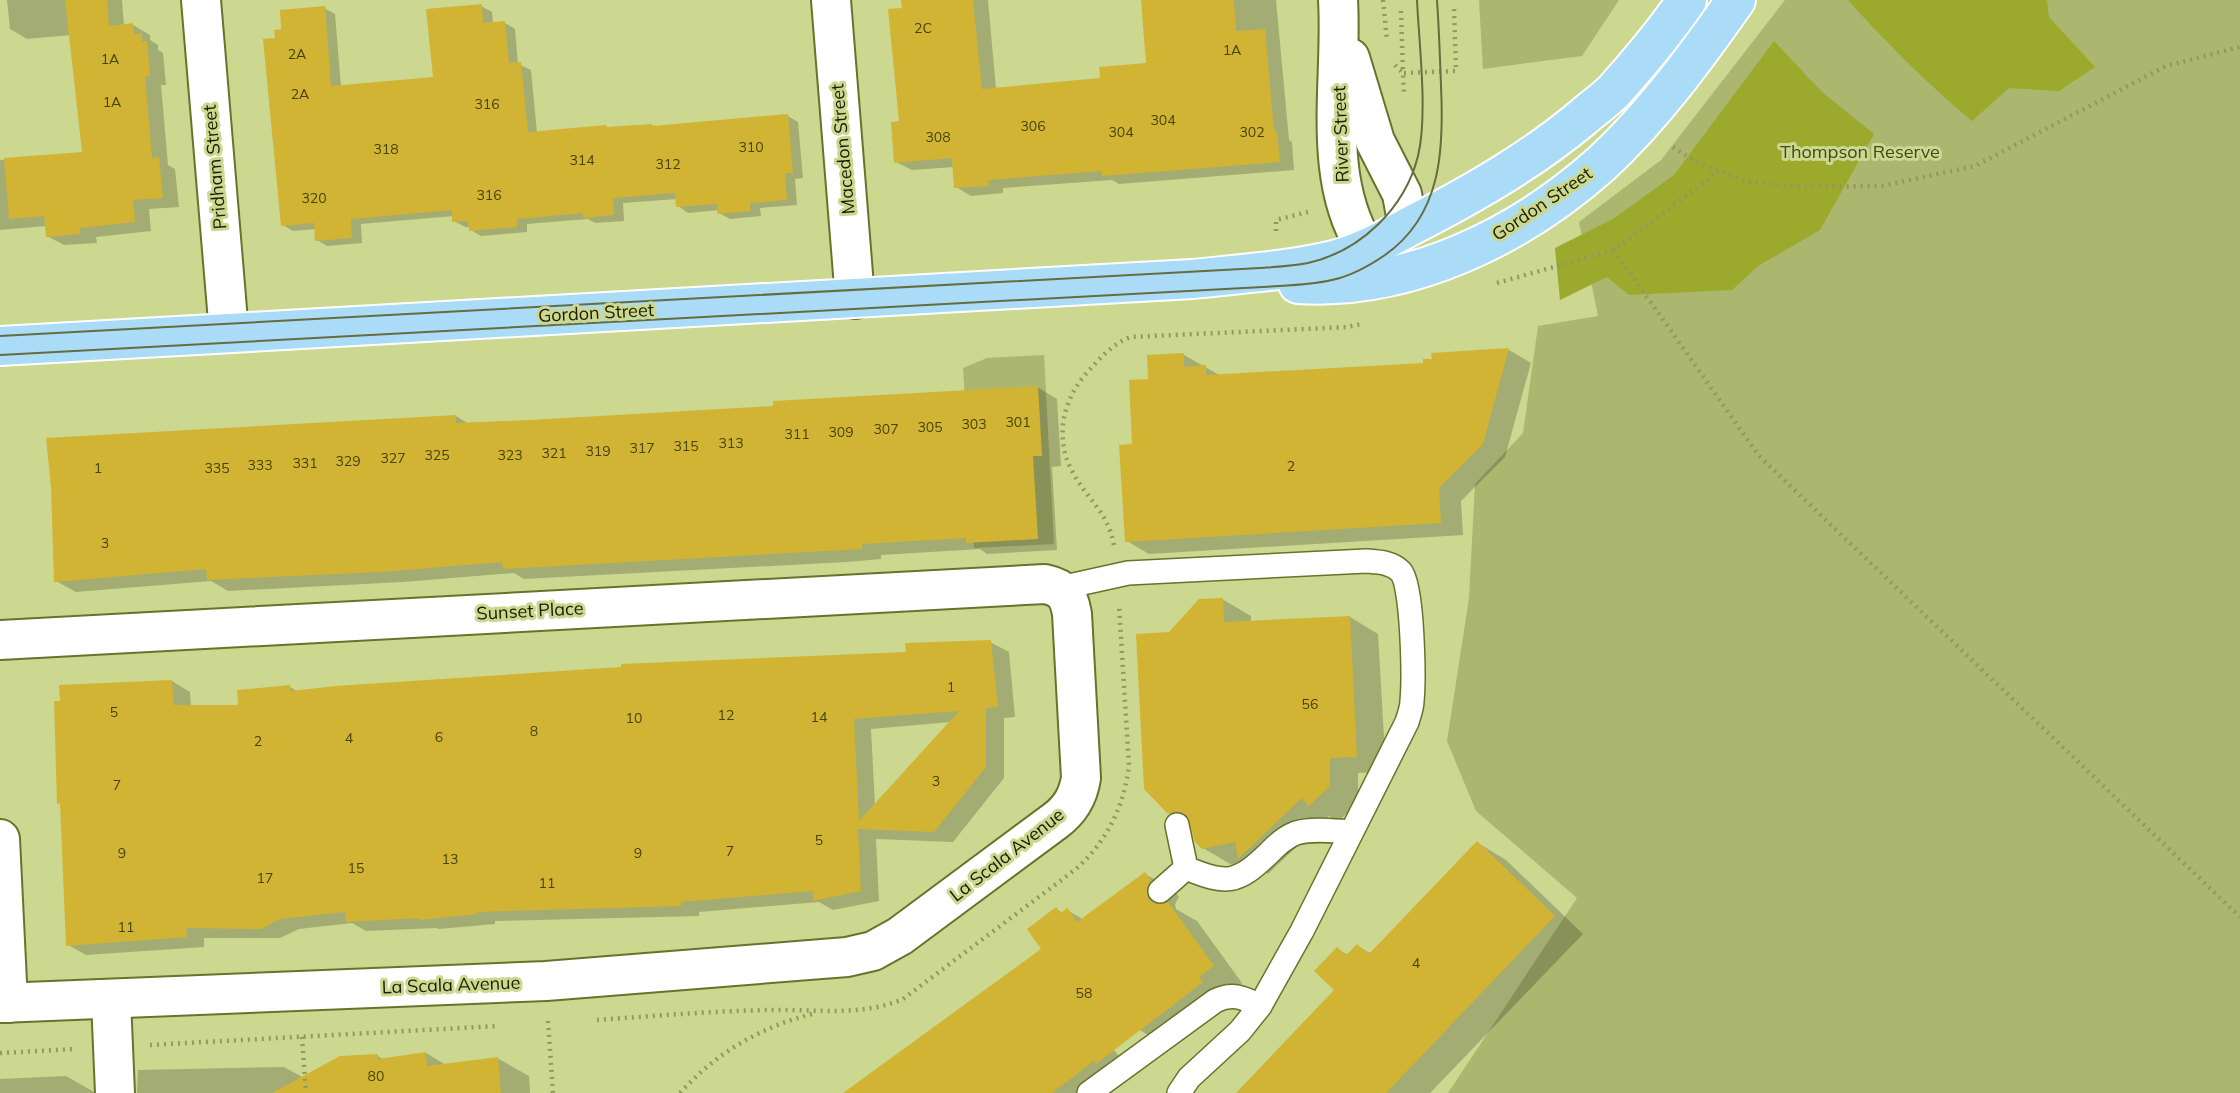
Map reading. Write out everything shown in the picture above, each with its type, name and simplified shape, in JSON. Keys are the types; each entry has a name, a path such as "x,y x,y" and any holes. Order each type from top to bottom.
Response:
{"main road":[{"path":"1366,248 1377,261 1399,274 1408,251 1408,227 1479,190 1556,139 1612,93 1666,30 1687,0"},
{"name":"Gordon Street","path":"1192,279 1353,283 1399,274 1447,260 1482,244 1529,218 1601,163 1674,84 1736,0"},
{"name":"Gordon Street","path":"0,345 1192,279 1325,262 1366,248 1408,227"}],"street":[{"name":"Pridham Street","path":"201,0 229,333"},
{"name":"Macedon Street","path":"831,0 855,299"},
{"name":"River Street","path":"1339,8 1371,130 1402,194 1408,227"},
{"name":"River Street","path":"1339,8 1339,163 1351,221 1366,248"},
{"name":"Sunset Place","path":"0,640 1031,584 1059,588"},
{"name":"La Scala Avenue","path":"4,1003 546,981 847,957 873,951 900,936 1063,815 1077,795 1081,778 1075,631 1069,599 1059,588"},
{"path":"0,839 4,1003"},
{"path":"111,1000 115,1093"}],"lane":[{"path":"1059,588 1118,575 1366,561 1386,564 1402,573 1409,600 1412,705 1400,736 1260,1006 1240,1031 1189,1078 1179,1093"},
{"path":"1177,825 1186,869"},
{"path":"1186,869 1211,879 1230,879 1248,871 1294,834 1317,831 1351,832"},
{"path":"1160,891 1186,869"},
{"path":"1089,1093 1221,998 1240,997 1260,1006"}],"path":[{"path":"1401,11 1403,73 1456,71 1454,8"},
{"path":"1638,125 1696,162 1745,181 1798,187 1882,186 1975,166 2166,66 2240,47"},
{"path":"1482,244 1483,287 1614,250 1719,171"},
{"path":"1614,250 1759,456 2240,917"},
{"path":"1118,575 1111,530 1103,513 1071,470 1064,449 1062,425 1067,405 1080,382 1104,353 1130,337 1348,327 1370,321"},
{"path":"546,981 553,1093"},
{"path":"590,1020 770,1010 824,1011 772,1028 722,1053 701,1069 680,1093"},
{"path":"534,1023 562,1022"},
{"path":"0,1053 508,1025"},
{"path":"302,1037 306,1093"}],"green space":[{"path":"1479,0 1619,0 1582,56 1483,69"},
{"name":"Thompson Reserve","path":"1785,0 2240,0 2240,1093 1448,1093 1577,898 1476,811 1447,741 1469,598 1475,484 1523,433 1538,326 1598,316 1579,222 1661,160"},
{"path":"1848,0 2047,0 2049,17 2095,67 2059,91 2009,88 1972,121 1908,63"},
{"name":"Thompson Reserve","path":"1774,41 1822,92 1874,134 1820,230 1758,266 1732,290 1629,295 1607,277 1560,300 1555,248 1613,219 1674,175"},
{"path":"1044,355 1054,544 974,548 963,368 987,358"}],"building":[{"path":"65,0 107,0 109,26 133,23 134,34 142,33 142,42 147,41 150,76 145,76 152,158 159,157 163,198 133,200 135,222 80,228 80,234 46,237 44,216 9,219 4,158 82,152"},
{"path":"901,0 973,0 982,89 1100,78 1099,67 1146,63 1141,0 1234,0 1236,31 1265,29 1274,131 1277,131 1280,162 1102,176 1102,171 988,180 989,186 954,188 952,158 894,163 891,122 899,121 888,9 902,8"},
{"path":"482,4 483,23 505,21 509,63 521,62 528,132 606,125 652,126 788,114 793,173 785,173 787,200 750,203 751,211 717,214 717,204 676,207 675,193 613,198 614,215 583,218 583,213 517,219 517,227 469,231 468,221 452,222 452,210 351,219 352,238 315,241 314,223 281,226 263,39 275,38 274,30 281,29 280,10 325,6 331,86 433,77 426,9"},
{"path":"1509,348 1483,444 1439,488 1441,523 1125,542 1119,445 1132,444 1129,380 1148,379 1147,355 1184,353 1184,367 1206,365 1206,375 1423,363 1423,359 1432,359 1431,353"},
{"path":"1038,386 1042,456 1033,456 1038,539 966,543 966,538 862,544 862,549 503,569 502,562 382,572 207,580 206,569 54,582 51,487 46,438 456,415 456,423 530,420 773,406 773,401"},
{"path":"1223,598 1224,622 1350,616 1357,757 1330,758 1330,786 1309,806 1302,798 1238,859 1235,842 1202,849 1195,842 1187,815 1175,811 1168,814 1144,789 1136,634 1169,632 1199,599"},
{"path":"991,640 998,707 986,708 986,767 934,832 858,829 861,891 813,901 813,891 681,902 681,906 477,912 478,914 419,920 346,922 345,912 280,919 261,929 186,928 187,937 66,946 54,701 60,701 59,685 172,680 174,705 238,705 237,690 290,685 291,691 621,667 621,664 906,652 905,643","holes":["959,711 859,821 854,719"]},
{"path":"1477,841 1555,916 1386,1093 1236,1093 1334,990 1314,971 1337,947 1346,955 1357,944 1369,954"},
{"path":"1145,872 1151,880 1147,887 1149,900 1156,904 1168,902 1214,966 1199,977 1203,982 1096,1064 1094,1061 1052,1093 843,1093 1041,949 1027,929 1056,907 1061,913 1067,908 1077,922"},
{"path":"426,1052 427,1066 498,1057 501,1093 272,1093 340,1056 378,1054 378,1059"}],"tram line":[{"path":"0,336 1260,268 1308,263 1346,249 1363,238 1391,210 1412,175 1418,156 1422,120 1417,0"},
{"path":"0,355 1279,286 1332,280 1360,270 1385,255 1404,239 1429,201 1436,179 1442,133 1437,0"}]}
